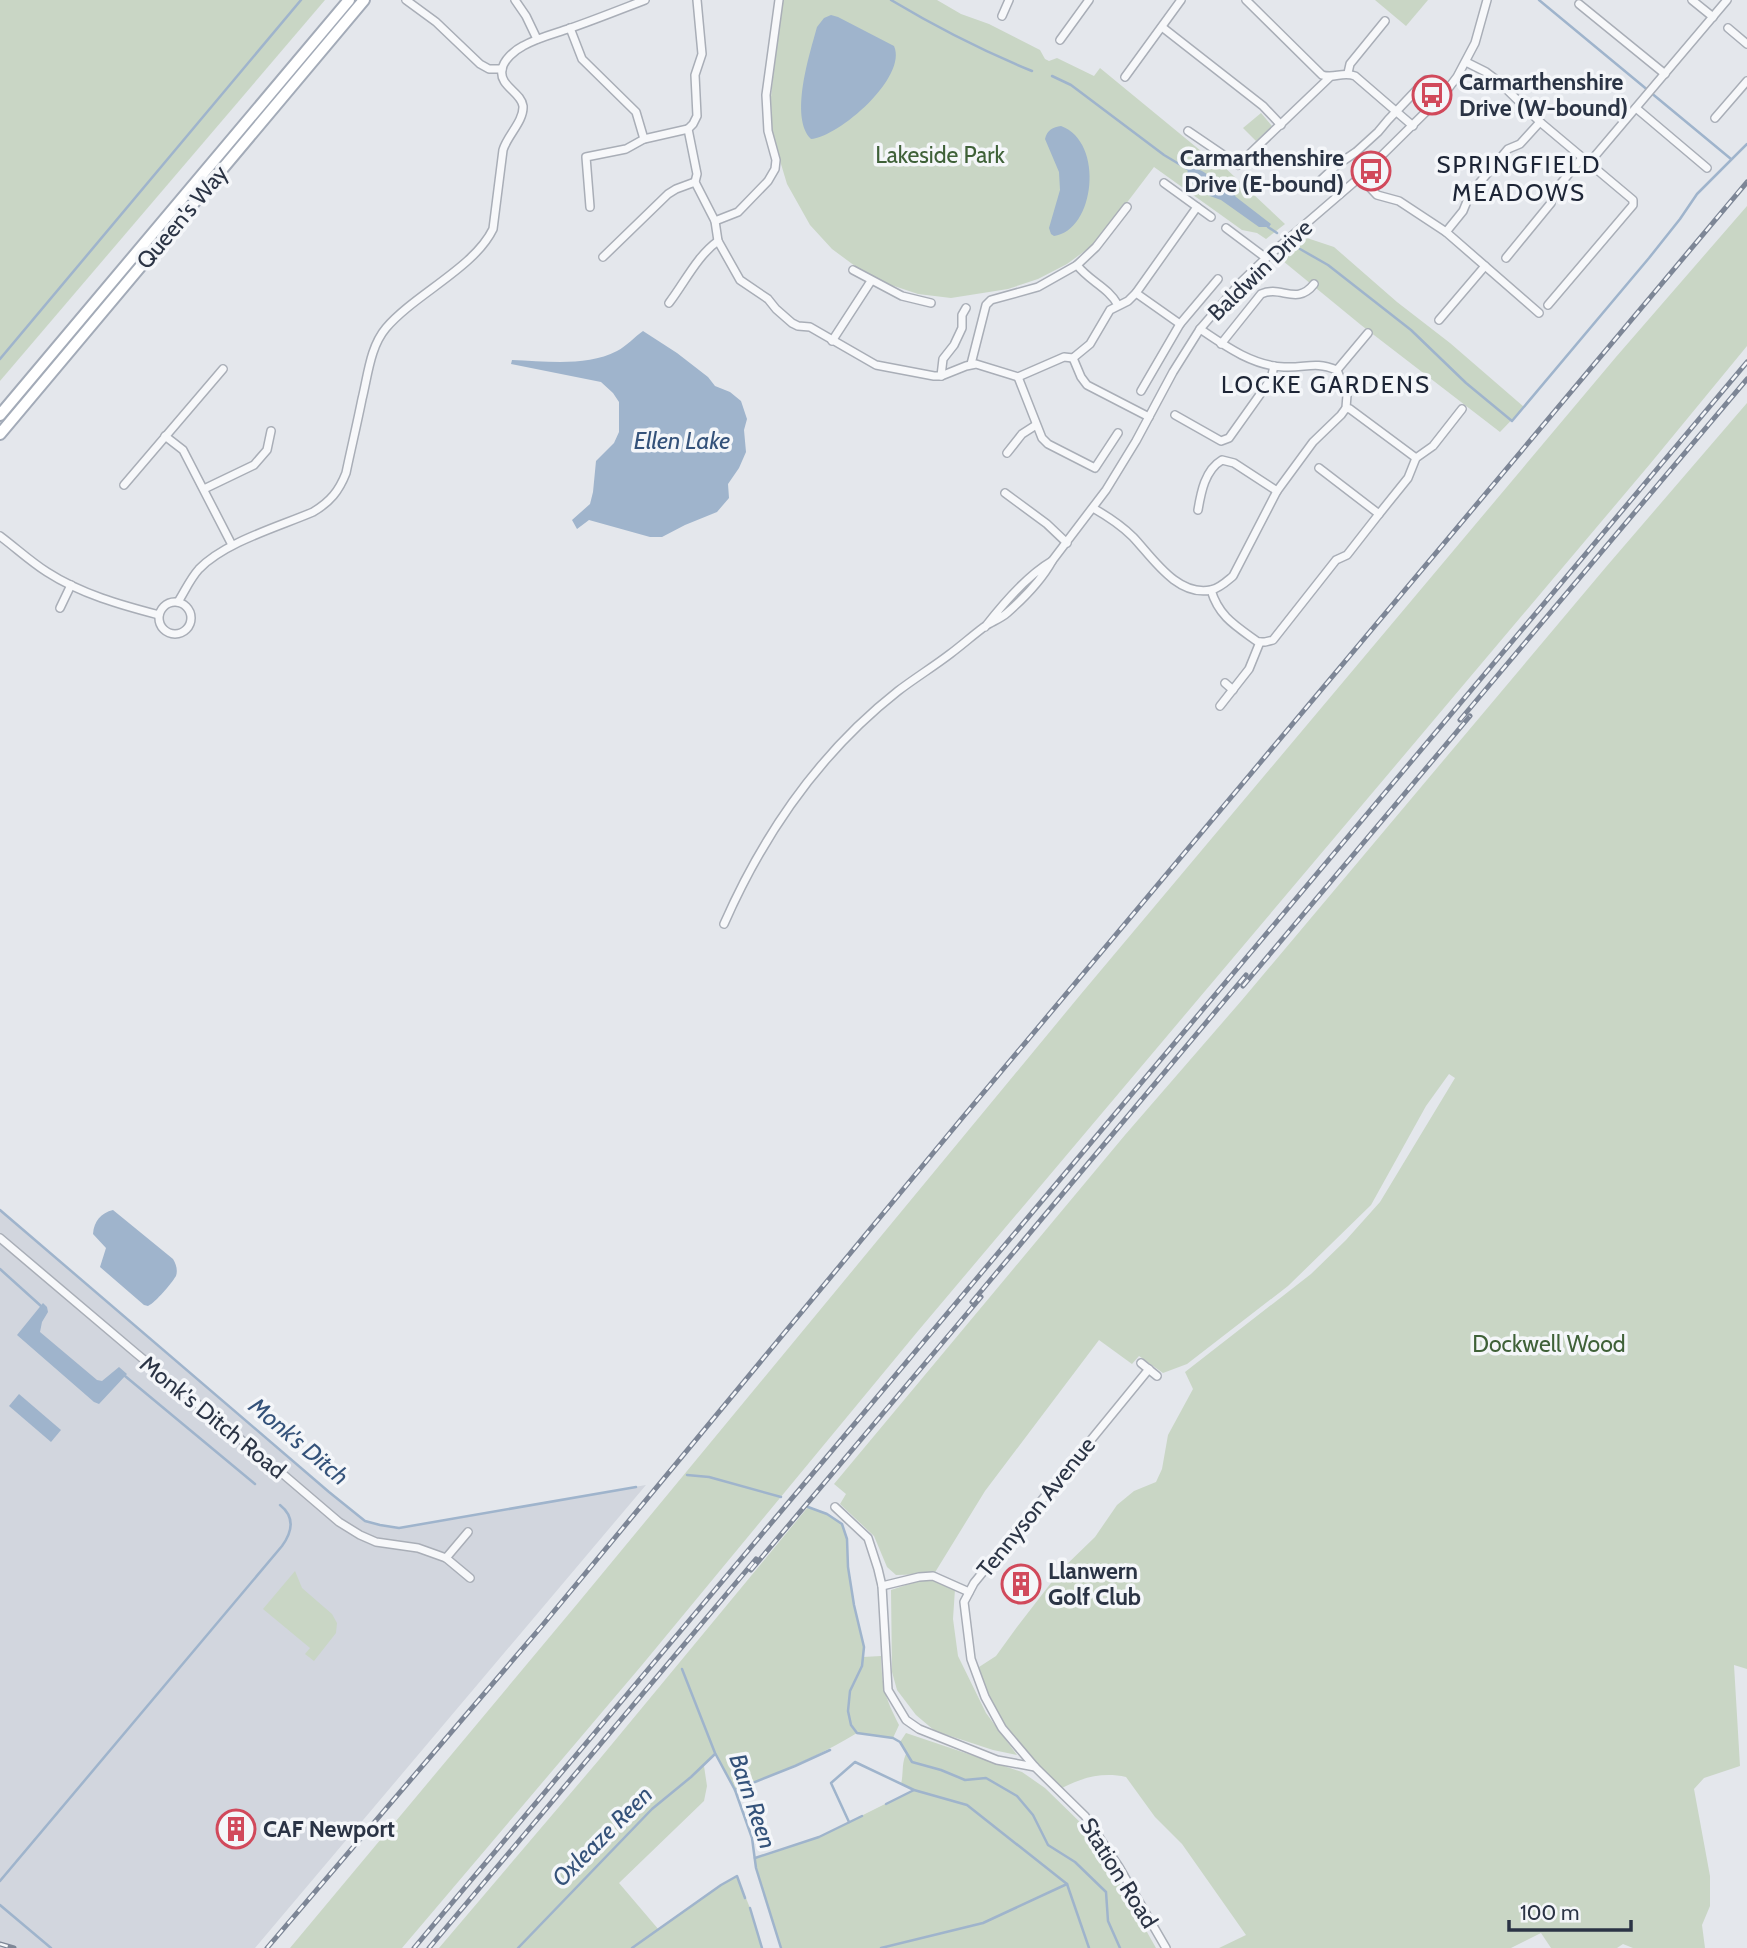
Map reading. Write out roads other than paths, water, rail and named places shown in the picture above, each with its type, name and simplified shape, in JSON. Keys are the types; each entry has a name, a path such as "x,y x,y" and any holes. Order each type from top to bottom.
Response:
{"main road":[{"name":"Queen's Way","path":"0,415 349,0"},
{"name":"Queen's Way","path":"0,434 363,0"}],"street":[{"path":"406,0 436,22 480,64 489,69 502,69"},
{"path":"515,0 537,40"},
{"path":"178,602 201,568 212,558 232,545 313,512 335,495 346,473 372,357 379,338 395,320 477,252 489,238 496,220 503,150 523,104 504,80 502,69 506,61 518,49 537,40 645,0"},
{"path":"590,207 586,157 626,149 644,139 688,128 694,124 697,116 695,75 702,54 697,0"},
{"path":"715,221 738,212 768,181 775,169 776,160 768,131 766,95 779,0"},
{"path":"1002,16 1009,0"},
{"path":"1060,40 1089,0"},
{"path":"1125,78 1181,0"},
{"path":"1246,0 1322,75 1330,77 1348,73 1354,76 1413,126"},
{"name":"Baldwin Drive","path":"724,924 742,883 765,842 786,809 835,749 898,692 985,627 1016,592 1052,561 1124,463 1200,329 1241,282 1360,177 1444,94 1466,62 1475,43 1487,0"},
{"path":"1692,0 1713,17"},
{"path":"1506,258 1551,203 1552,194 1636,108 1727,0"},
{"path":"1579,4 1665,74"},
{"path":"1348,73 1350,64 1385,21"},
{"path":"1162,27 1263,106 1281,125"},
{"path":"570,28 582,59 636,112 644,139"},
{"path":"1728,28 1747,44"},
{"path":"1466,62 1486,72 1540,122 1633,200 1633,205 1548,305"},
{"path":"1188,131 1238,165 1330,77"},
{"path":"1321,180 1364,145 1426,80"},
{"path":"1715,118 1747,81"},
{"path":"1636,108 1707,168"},
{"path":"1446,233 1463,211 1470,194 1508,149 1520,144 1540,122"},
{"path":"688,128 697,174 695,182 715,221 718,241 740,280 768,299 792,323 810,327 876,365 941,376 971,365 980,365 1018,377 1064,357 1073,358 1088,346 1107,313 1128,302 1136,293 1198,207"},
{"path":"1360,177 1377,195 1399,201 1446,233 1539,313"},
{"path":"603,257 668,194 695,182"},
{"path":"1164,183 1211,217"},
{"path":"971,365 986,305 991,300 1038,287 1077,265 1102,241 1127,207"},
{"path":"1226,228 1266,258"},
{"path":"668,303 702,255 718,241"},
{"path":"1077,265 1086,276 1111,294 1118,305"},
{"path":"1439,320 1485,266"},
{"path":"853,271 902,296 931,303"},
{"path":"1141,391 1180,324 1218,279"},
{"path":"832,341 871,281"},
{"path":"1221,344 1261,293 1268,291 1301,294 1314,284"},
{"path":"1136,293 1180,324"},
{"path":"941,376 943,359 962,328 962,315 966,308"},
{"path":"1093,508 1132,536 1152,562 1184,586 1210,590 1222,586 1233,576 1277,491 1313,442 1346,408 1347,395 1337,370 1310,364 1274,366 1242,355 1200,329"},
{"path":"1337,370 1368,333"},
{"path":"1073,358 1087,385 1149,417"},
{"path":"1175,415 1221,440 1229,438 1271,379 1274,366"},
{"path":"124,485 223,369"},
{"path":"1018,377 1036,425 1048,444 1095,468 1118,433"},
{"path":"1346,408 1416,458"},
{"path":"1210,590 1222,615 1258,642 1273,640 1336,560 1348,555 1408,478 1416,458 1433,446 1462,409"},
{"path":"1007,453 1022,434 1036,425"},
{"path":"204,489 254,465 267,450 271,431"},
{"path":"165,436 183,450 232,545"},
{"path":"1198,510 1202,488 1215,464 1222,460 1234,463 1277,491"},
{"path":"1319,468 1379,514"},
{"path":"1005,493 1047,523 1067,543"},
{"path":"0,536 46,572 71,586 159,615"},
{"path":"60,608 71,586"},
{"path":"178,602 190,611 191,621 186,630 176,634 167,632 160,625 159,615 160,610 168,604 178,602"},
{"path":"1220,706 1249,669 1261,642"},
{"path":"1224,683 1233,690"},
{"name":"Monk's Ditch Road","path":"0,1238 339,1522 376,1542 418,1548 446,1558 470,1578"},
{"path":"1141,1363 1157,1376"},
{"name":"Tennyson Avenue","path":"1035,1767 1002,1728 985,1697 970,1656 964,1602 974,1583 1149,1369"},
{"path":"835,1507 868,1538 882,1586 888,1690 906,1720 919,1729 998,1760 1035,1767"},
{"path":"446,1558 468,1532"},
{"path":"882,1586 933,1576 969,1592"},
{"name":"Station Road","path":"1035,1767 1085,1816 1119,1867 1166,1948"}],"water":[{"path":"831,15 894,46 896,59 881,89 868,103 838,128 811,139 802,116 803,85 817,27 824,18"},
{"path":"1061,126 1075,135 1084,149 1089,167 1089,185 1086,203 1079,219 1068,230 1054,236 1049,228 1060,190 1059,172 1045,139 1047,133"},
{"path":"1195,168 1229,188 1236,197 1271,224 1269,227 1259,227 1194,185 1187,174 1188,170"},
{"name":"Ellen Lake","path":"643,331 677,353 708,377 715,386 730,392 741,401 747,419 744,430 746,452 728,484 729,498 717,512 662,537 650,537 589,520 577,529 572,520 590,504 596,461 614,443 619,432 619,402 601,382 511,364 512,360 566,362 592,359 617,351"},
{"path":"113,1210 173,1259 176,1265 177,1274 174,1279 148,1306 100,1267 106,1248 93,1234 94,1229 99,1218"},
{"path":"43,1303 48,1312 40,1332 97,1380 102,1381 119,1367 127,1374 99,1404 17,1335"},
{"path":"19,1394 61,1430 51,1442 9,1406"}],"waterway":[{"path":"0,359 301,0"},
{"path":"891,0 960,38 1032,71"},
{"path":"1539,0 1731,159"},
{"path":"1052,76 1071,85 1164,155 1189,170"},
{"path":"1300,249 1328,265 1411,330 1466,383 1512,421 1649,258 1697,194 1747,144"},
{"path":"1268,227 1277,233"},
{"name":"Monk's Ditch","path":"0,1210 365,1521 399,1528 636,1487"},
{"path":"0,1269 41,1306"},
{"path":"125,1376 255,1484"},
{"name":"Monk's Ditch","path":"687,1475 709,1477 781,1497"},
{"path":"0,1881 282,1546 291,1524 288,1514 280,1505"},
{"name":"Monk's Ditch","path":"808,1507 827,1514 842,1524 847,1539 848,1567 864,1647 862,1666 850,1691 848,1711 851,1725 857,1733 893,1738 900,1742 912,1762 965,1780 986,1778 1017,1796 1033,1815 1048,1845 1075,1862 1106,1892 1108,1921 1120,1948"},
{"name":"Barn Reen","path":"682,1669 715,1753 735,1790 752,1838 756,1868 781,1948"},
{"path":"735,1790 830,1750"},
{"name":"Oxleaze Reen","path":"518,1948 652,1809 715,1754"},
{"path":"849,1822 831,1783 855,1762 914,1790 967,1805 1067,1884 1089,1948"},
{"path":"886,1804 914,1790"},
{"path":"755,1858 819,1837 862,1816"},
{"path":"632,1948 737,1876 745,1898"},
{"path":"881,1948 983,1923 1067,1884"},
{"path":"0,1905 51,1948"},
{"path":"750,1908 762,1948"}],"railway":[{"path":"267,1948 541,1627 963,1117 1747,182"},
{"path":"414,1948 1747,362"},
{"path":"1460,720 1747,379"},
{"path":"1243,986 1470,716"},
{"path":"972,1302 1246,975"},
{"path":"751,1570 981,1297"},
{"path":"429,1948 756,1559"},
{"path":"0,1944 14,1948"}],"place":[{"name":"Carmarthenshire Drive (W-bound)","path":"1432,95"},
{"name":"Carmarthenshire Drive (E-bound)","path":"1371,171"},
{"name":"Llanwern Golf Club","path":"1021,1584"},
{"name":"CAF Newport","path":"236,1829"}],"district":[{"name":"SPRINGFIELD MEADOWS","path":"1519,178"},
{"name":"LOCKE GARDENS","path":"1326,384"}],"park label":[{"name":"Lakeside Park","path":"940,155"},
{"name":"Dockwell Wood","path":"1549,1344"}]}
